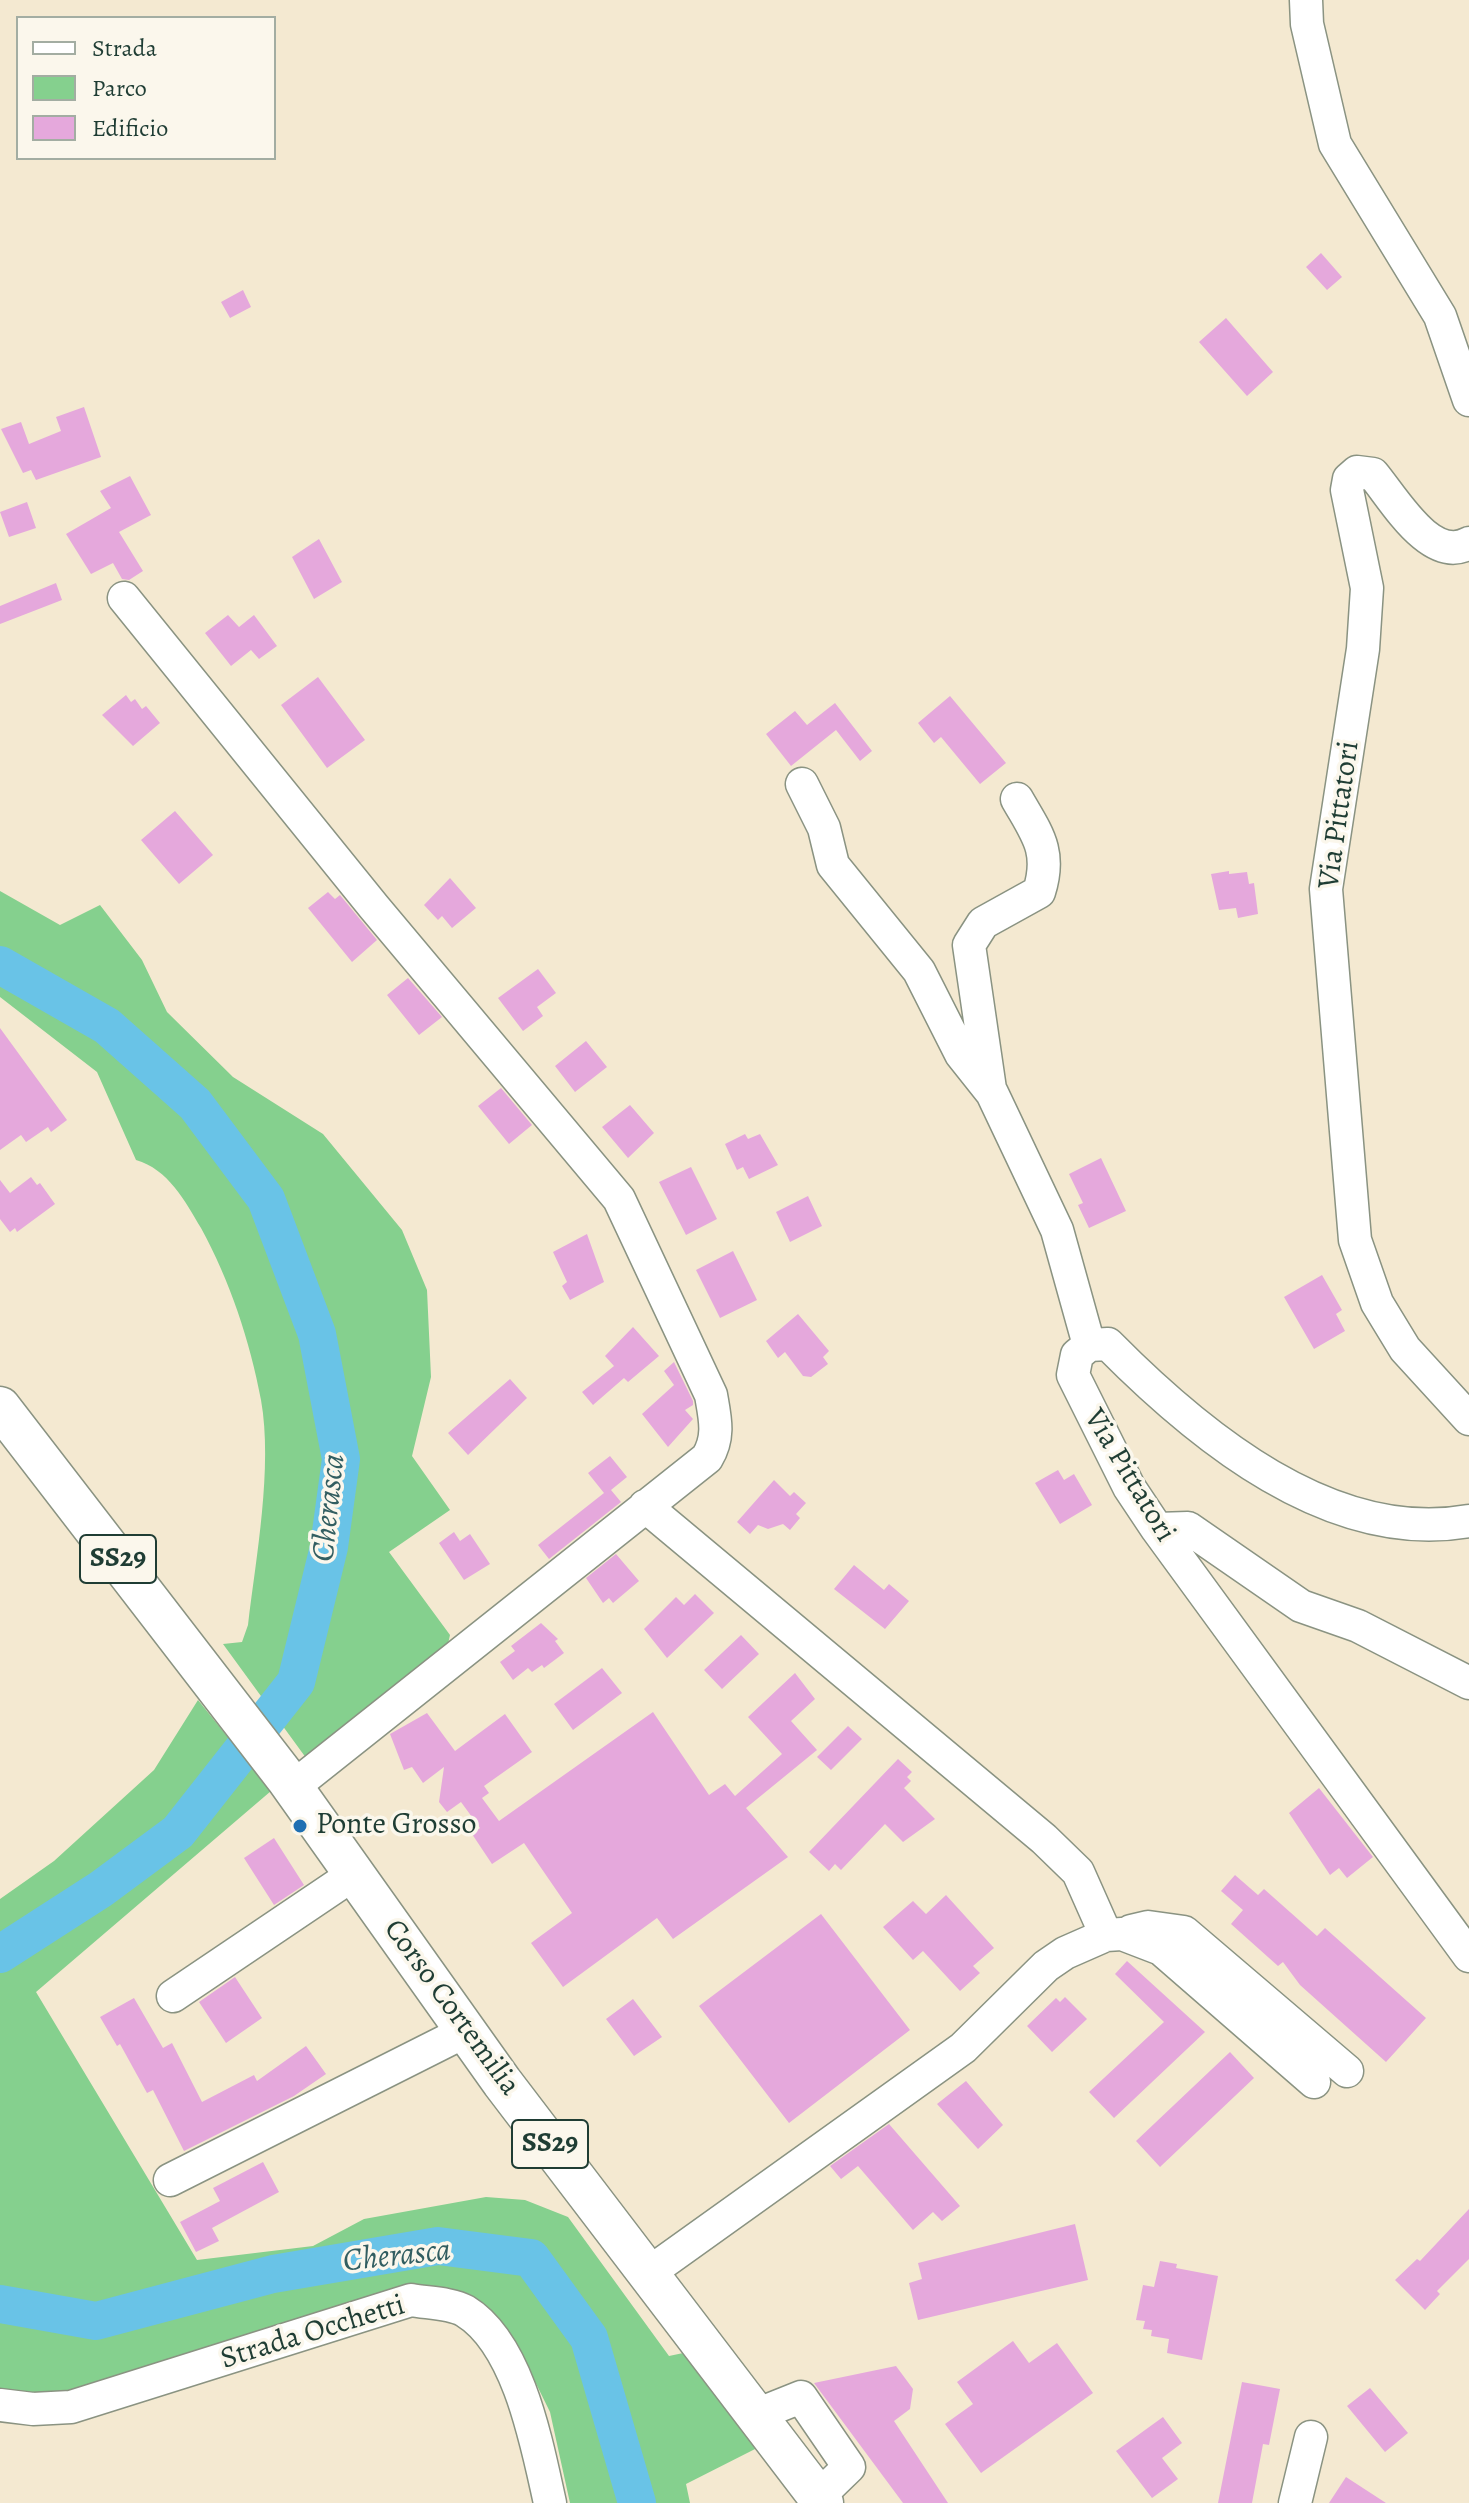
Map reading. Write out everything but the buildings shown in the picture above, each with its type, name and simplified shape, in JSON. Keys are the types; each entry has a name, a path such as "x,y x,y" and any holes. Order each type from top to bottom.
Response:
{"main road":[{"name":"SS29","path":"0,1407 290,1782"},
{"name":"Corso Cortemilia","path":"290,1782 466,2031 820,2500"}],"street":[{"path":"1306,0 1307,24 1335,144 1440,316 1469,400"},
{"name":"Via Pittatori","path":"1469,543 1453,549 1431,543 1373,474 1363,471 1349,479 1347,490 1367,588 1363,649 1326,889 1355,1240 1377,1303 1405,1349 1469,1419"},
{"path":"124,598 374,907 619,1199 711,1395 716,1423 716,1444 707,1458 290,1782"},
{"path":"802,784 824,828 833,865 919,971 961,1054 991,1092 1057,1230 1089,1345"},
{"path":"991,1092 969,945 983,923 1039,892 1047,868 1038,836 1017,799"},
{"name":"Via Pittatori","path":"1469,1521 1440,1527 1364,1516 1280,1484 1166,1403 1108,1344 1089,1345 1077,1355 1073,1375 1129,1487 1469,1956"},
{"path":"645,1506 1044,1839 1078,1872 1114,1934 1161,1949 1314,2082"},
{"path":"1157,1529 1188,1528 1301,1606 1358,1626 1469,1683"},
{"path":"173,1996 354,1874"},
{"path":"650,2272 963,2048 1046,1966 1065,1953 1114,1934 1148,1927 1184,1932 1347,2071"},
{"path":"170,2180 466,2031"},
{"name":"Strada Occhetti","path":"0,2405 33,2409 71,2407 411,2300 463,2309 487,2329 507,2361 534,2433 550,2503"},
{"path":"1295,2503 1311,2437"}],"green space":[{"path":"0,891 60,925 100,905 142,960 167,1012 233,1077 323,1134 402,1230 427,1290 431,1377 412,1456 450,1510 389,1552 450,1635 446,1653 309,1762 223,1644 242,1642 248,1625 264,1483 261,1400 238,1312 211,1248 182,1197 166,1178 136,1160 97,1072 0,997"},
{"path":"198,1700 271,1791 36,1992 197,2260 313,2246 364,2219 486,2197 525,2200 568,2217 669,2356 688,2352 761,2446 686,2484 690,2503 570,2503 550,2412 520,2351 491,2313 457,2296 80,2393 38,2398 0,2388 0,1899 54,1861 154,1770"}],"waterway":[{"name":"Cherasca","path":"0,965 107,1026 195,1104 266,1199 317,1334 341,1459 329,1547 296,1682 178,1832 101,1889 0,1954"},
{"name":"Cherasca","path":"0,2304 96,2321 273,2274 438,2246 531,2258 589,2338 637,2503"}],"place":[{"name":"Ponte Grosso","path":"300,1826"}]}
